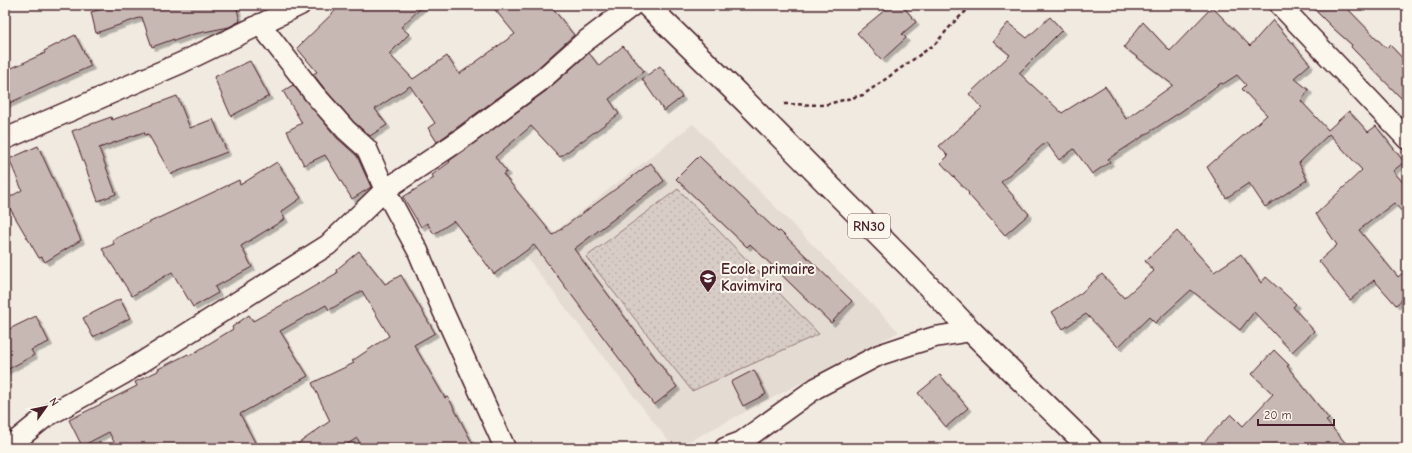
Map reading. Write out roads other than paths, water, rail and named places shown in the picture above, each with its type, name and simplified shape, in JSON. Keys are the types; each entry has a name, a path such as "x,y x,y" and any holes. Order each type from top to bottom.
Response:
{"highway":[{"name":"RN30","path":"647,5 750,105 971,331 1090,448"}],"street":[{"path":"5,139 181,63 300,5"},
{"path":"7,448 44,418 123,374 328,244 385,190 460,140 539,82 583,43 633,5"},
{"path":"1280,5 1407,140"},
{"path":"260,24 320,101 346,130 367,149 385,190 418,251 443,311 505,448"},
{"path":"725,448 741,442 816,388 879,356 935,337 971,331"}],"place":[{"name":"Ecole primaire Kavimvira","path":"708,293"}]}
